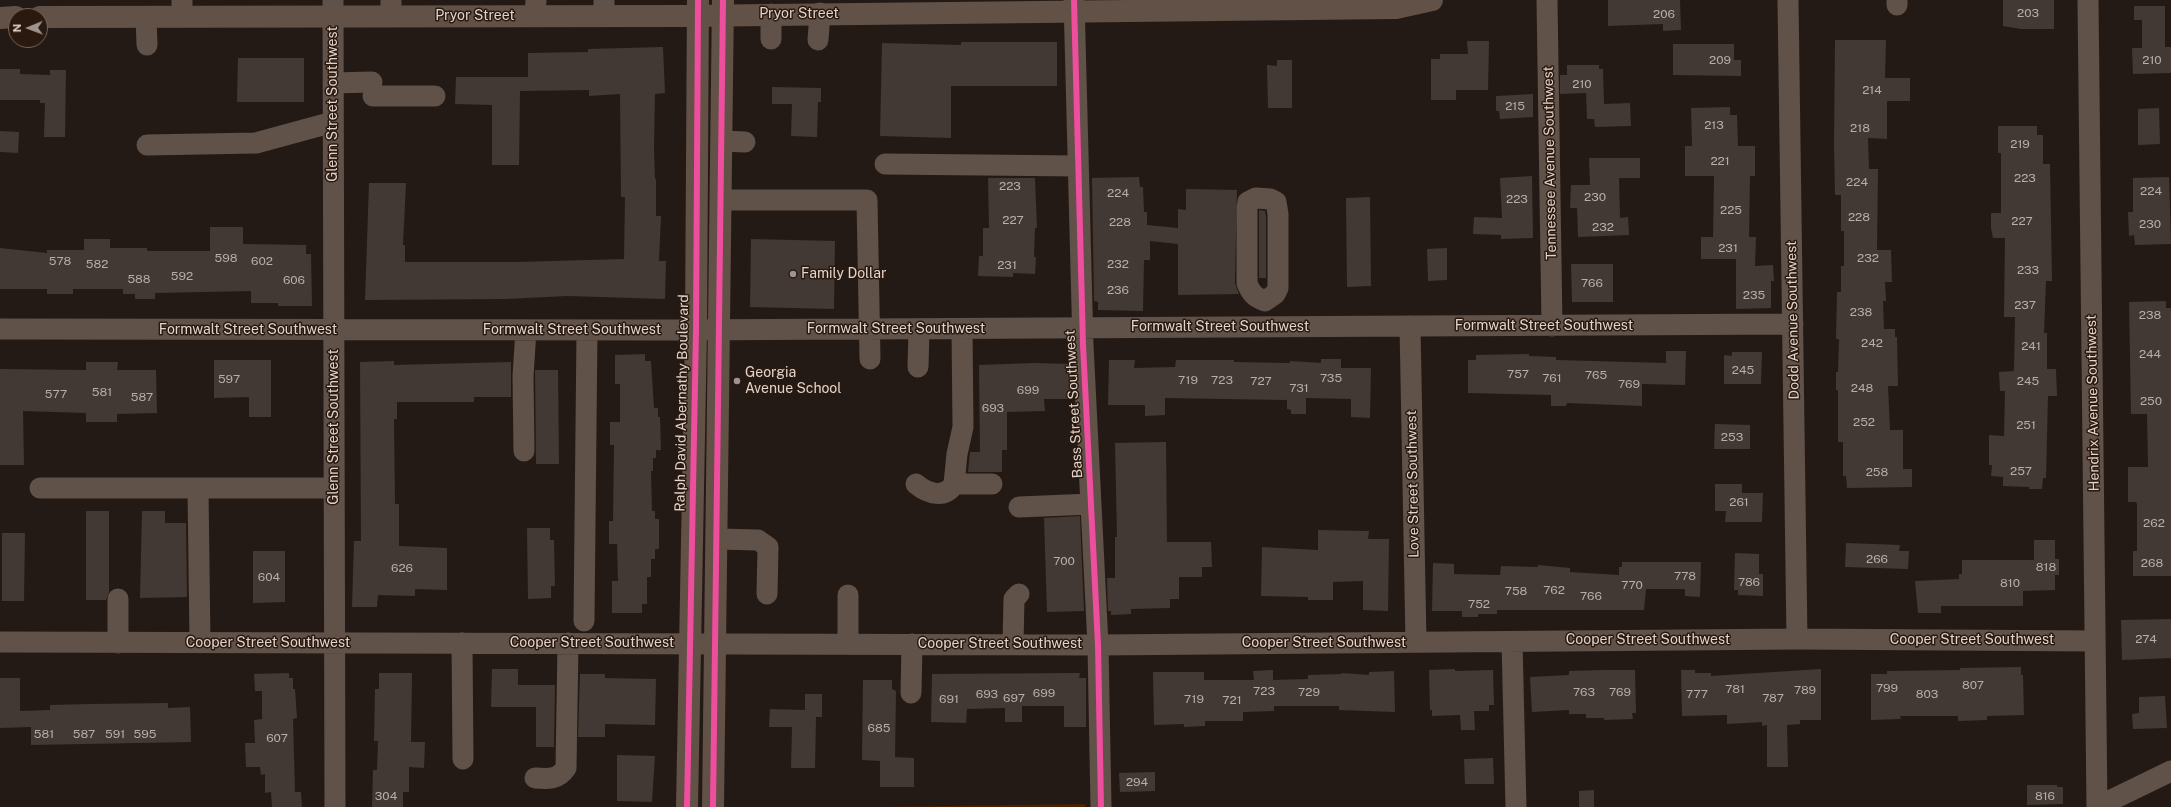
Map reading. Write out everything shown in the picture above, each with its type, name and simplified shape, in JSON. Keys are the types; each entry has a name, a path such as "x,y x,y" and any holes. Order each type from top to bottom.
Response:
{"main road":[{"name":"Pryor Street","path":"48,17 333,8 723,7 771,14 820,14 1074,6 1322,4 1396,8 1432,0"},
{"name":"Ralph David Abernathy Boulevard","path":"686,807 696,330 698,7"},
{"path":"713,807 723,7"}],"street":[{"name":"Tennessee Avenue Southwest","path":"1547,0 1552,326"},
{"name":"Dodd Avenue Southwest","path":"1788,0 1797,639"},
{"name":"Hendrix Avenue Southwest","path":"2088,0 2097,807"},
{"name":"Bass Street Southwest","path":"1074,6 1083,328 1098,645 1101,807"},
{"name":"Glenn Street Southwest","path":"333,8 335,807"},
{"path":"146,45 169,12"},
{"path":"771,14 771,39"},
{"path":"818,40 820,14"},
{"path":"333,83 435,96"},
{"path":"147,145 256,143 333,122"},
{"path":"722,141 745,142"},
{"path":"885,164 1078,166"},
{"path":"721,200 867,200 870,359"},
{"path":"1265,301 1266,327"},
{"name":"Formwalt Street Southwest","path":"0,329 720,330 1793,324"},
{"name":"Love Street Southwest","path":"1410,326 1416,642"},
{"path":"916,484 924,491 937,494 950,490 954,484 957,454 963,427 962,328"},
{"path":"918,367 919,329"},
{"path":"524,451 524,376 526,330"},
{"path":"584,621 587,330"},
{"path":"954,484 992,484"},
{"path":"40,488 334,488"},
{"path":"198,488 200,643"},
{"path":"1019,507 1091,504"},
{"path":"717,539 758,540 768,547 767,594"},
{"path":"1013,644 1014,599 1019,594"},
{"path":"848,595 848,644"},
{"path":"118,599 118,643"},
{"name":"Cooper Street Southwest","path":"0,642 1098,645 1797,639 2095,640"},
{"path":"1512,642 1516,807"},
{"path":"462,643 463,759"},
{"path":"535,778 552,779 561,775 566,768 568,643"},
{"path":"911,693 912,644"},
{"path":"2097,807 2171,771"}],"shaded area":[{"path":"1085,804 1085,807 875,807"}],"building":[{"path":"1608,0 1680,0 1681,30 1663,31 1663,24 1608,26"},
{"path":"2003,0 2054,0 2054,29 2021,29 2003,26"},
{"path":"2134,6 2165,6 2165,47 2171,47 2171,73 2133,74 2132,48 2142,48 2142,20 2134,20"},
{"path":"1835,40 1886,40 1885,78 1910,78 1910,101 1887,101 1887,139 1868,138 1869,169 1878,169 1877,250 1891,250 1892,282 1885,282 1886,301 1883,301 1884,329 1895,329 1895,337 1897,337 1898,386 1888,386 1890,430 1903,430 1903,469 1912,469 1912,487 1847,488 1846,476 1843,476 1843,442 1838,442 1838,390 1836,390 1836,372 1838,372 1839,339 1836,339 1837,292 1841,292 1841,266 1844,266 1844,231 1841,231 1841,195 1835,195"},
{"path":"1467,41 1489,41 1488,90 1456,90 1456,100 1431,100 1431,59 1440,59 1440,54 1468,54"},
{"path":"961,42 1057,42 1057,86 951,86 951,138 880,136 882,43 961,45"},
{"path":"1673,44 1734,44 1734,60 1741,60 1741,76 1673,75"},
{"path":"663,47 665,93 655,94 654,149 656,216 661,216 659,261 666,261 665,299 567,296 506,299 365,300 369,183 406,183 403,245 405,245 405,262 517,262 624,259 625,197 621,197 620,94 589,96 589,90 520,91 519,165 492,165 492,105 455,104 456,77 528,77 528,53 588,52 588,49"},
{"path":"238,58 304,58 304,102 237,102"},
{"path":"1277,60 1292,60 1292,108 1268,108 1267,65 1277,66"},
{"path":"1567,65 1599,65 1599,69 1603,69 1604,104 1630,103 1631,126 1595,127 1594,119 1587,119 1586,93 1560,94 1560,75 1567,75"},
{"path":"0,69 20,69 20,74 50,75 50,70 66,70 65,137 44,137 45,103 40,103 40,100 0,100"},
{"path":"772,87 821,88 821,102 818,102 817,137 791,136 792,104 772,104"},
{"path":"1533,94 1533,117 1500,119 1499,111 1496,111 1496,96"},
{"path":"1730,107 1730,115 1737,115 1738,146 1755,146 1755,176 1750,176 1749,237 1756,237 1755,266 1773,265 1774,281 1771,281 1771,308 1736,309 1736,259 1701,259 1701,237 1713,237 1714,176 1685,176 1685,146 1692,146 1691,108"},
{"path":"2159,108 2160,144 2138,145 2138,109"},
{"path":"1998,126 2037,126 2037,135 2043,135 2043,164 2050,164 2052,281 2046,281 2044,333 2047,333 2047,369 2056,369 2057,396 2048,396 2046,478 2043,478 2042,489 2003,486 2003,477 1991,476 1992,465 1989,465 1989,435 2004,436 2005,391 2000,391 1999,372 2014,371 2015,317 2004,317 2005,238 1993,238 1991,228 1991,213 2001,213 2001,153 1998,153"},
{"path":"0,131 19,132 18,153 0,152"},
{"path":"1589,158 1640,158 1640,178 1619,178 1620,218 1628,217 1629,235 1578,237 1577,208 1570,208 1571,185 1590,185"},
{"path":"1532,176 1533,238 1501,239 1501,235 1473,234 1474,217 1502,218 1500,178"},
{"path":"1139,177 1140,187 1143,187 1144,212 1147,212 1147,225 1178,228 1178,209 1186,210 1186,189 1237,190 1235,283 1239,294 1178,295 1178,244 1150,241 1150,260 1144,260 1143,311 1098,310 1098,302 1094,301 1092,178"},
{"path":"2169,177 2171,244 2135,245 2134,235 2129,236 2128,212 2133,212 2133,178"},
{"path":"988,178 1035,178 1037,228 1035,228 1035,274 1013,273 1013,277 978,276 979,256 983,256 983,228 989,228"},
{"path":"1370,197 1371,286 1347,287 1346,198"},
{"path":"1259,210 1265,211 1266,216 1266,278 1259,278"},
{"path":"210,227 243,227 243,244 306,245 306,254 311,254 312,306 278,306 278,303 251,303 251,291 155,293 155,299 135,299 135,294 123,294 123,289 73,289 73,294 47,294 47,289 0,289 0,248 47,253 47,250 84,250 84,239 110,239 110,248 147,248 147,251 210,251"},
{"name":"Family Dollar","path":"751,239 835,241 834,309 750,307"},
{"path":"1447,248 1447,280 1428,281 1427,249"},
{"path":"1571,264 1613,264 1613,302 1572,302"},
{"path":"2166,301 2166,308 2171,308 2171,576 2133,576 2133,551 2137,551 2137,504 2136,502 2128,502 2128,467 2148,467 2147,414 2131,414 2129,302"},
{"path":"1666,351 1686,351 1685,385 1642,384 1642,406 1567,403 1566,406 1551,406 1551,395 1468,393 1468,360 1476,360 1476,355 1529,354 1529,356 1556,357 1556,360 1666,363"},
{"path":"1732,352 1762,352 1761,384 1724,384 1724,355 1732,356"},
{"path":"645,354 645,361 651,361 654,408 658,408 658,417 660,417 661,450 656,450 656,458 653,458 653,471 651,471 652,511 655,511 655,519 659,519 659,549 655,549 655,559 651,559 651,577 647,577 647,604 642,604 642,613 612,613 612,581 618,581 617,544 609,544 609,521 613,521 614,445 610,445 610,422 620,422 620,384 615,384 615,355"},
{"path":"1321,359 1341,359 1341,368 1371,368 1370,418 1351,417 1351,399 1306,398 1306,414 1291,414 1291,410 1287,409 1287,400 1165,398 1165,415 1145,416 1145,405 1108,405 1109,360 1135,360 1134,368 1175,367 1176,360 1234,360 1234,362 1290,363 1290,361 1321,363"},
{"path":"214,360 271,360 271,417 249,417 249,397 214,398"},
{"path":"394,361 394,365 511,362 511,397 474,397 474,402 397,402 397,419 394,419 395,504 399,504 399,546 447,548 447,590 415,589 415,596 378,595 377,607 352,607 354,541 361,541 360,362"},
{"path":"86,362 118,362 117,370 156,370 157,413 117,414 117,422 86,422 86,413 23,411 24,465 0,465 0,369 86,370"},
{"path":"1035,363 1072,364 1073,399 1044,399 1045,411 1007,412 1007,450 1002,450 1002,472 968,472 970,452 980,452 979,365"},
{"path":"535,370 558,370 559,464 536,464"},
{"path":"1715,424 1750,425 1750,449 1714,449"},
{"path":"1166,442 1167,542 1211,542 1212,567 1202,567 1202,577 1179,577 1179,599 1170,599 1170,608 1131,609 1131,614 1111,615 1111,611 1108,611 1107,578 1115,578 1115,537 1117,537 1115,443"},
{"path":"1715,484 1742,484 1742,493 1763,493 1762,522 1725,522 1726,511 1715,511"},
{"path":"86,511 109,511 109,592 106,600 86,600"},
{"path":"142,511 165,511 165,523 186,523 187,597 140,598"},
{"path":"1080,516 1084,611 1047,612 1044,518"},
{"path":"527,528 550,528 550,540 554,540 555,586 551,586 551,598 528,599"},
{"path":"1318,530 1369,531 1368,539 1389,539 1388,611 1363,610 1363,581 1333,582 1333,600 1308,600 1308,597 1261,596 1262,547 1318,550"},
{"path":"2,533 25,533 24,601 2,601"},
{"path":"2034,540 2055,540 2055,559 2059,559 2059,575 2055,575 2055,590 2023,591 2023,606 1941,606 1941,613 1918,613 1915,581 1959,579 1959,574 1962,574 1962,560 2034,560"},
{"path":"1846,543 1900,545 1899,551 1909,551 1908,569 1845,567"},
{"path":"253,551 285,551 285,602 253,603"},
{"path":"1735,553 1759,554 1759,574 1763,574 1763,596 1738,595 1738,590 1734,590"},
{"path":"1622,562 1701,562 1700,597 1685,596 1685,589 1646,589 1644,610 1497,610 1497,614 1478,614 1478,617 1462,617 1462,611 1432,611 1433,563 1454,564 1454,574 1500,575 1501,566 1538,567 1538,565 1570,568 1570,572 1619,575 1619,567 1622,567"},
{"path":"2171,619 2171,658 2122,660 2121,620"},
{"path":"2021,667 2021,675 2023,675 2024,715 1987,716 1987,720 1958,721 1958,716 1900,716 1901,719 1871,720 1871,674 1887,674 1887,671"},
{"path":"492,669 518,669 518,685 555,685 554,747 536,747 536,707 491,707"},
{"path":"1455,669 1455,671 1493,670 1494,705 1489,705 1489,711 1474,711 1475,730 1461,730 1460,715 1432,716 1432,710 1430,710 1429,670"},
{"path":"1821,669 1821,720 1800,720 1800,724 1787,725 1788,767 1767,767 1767,725 1762,726 1762,722 1727,724 1727,715 1682,716 1681,670 1695,670 1695,673 1711,673 1711,676"},
{"path":"1273,670 1273,680 1308,679 1308,675 1342,673 1369,675 1369,672 1394,671 1395,712 1339,710 1339,706 1274,706 1274,711 1243,712 1243,721 1205,721 1205,726 1184,727 1184,724 1154,725 1153,672 1204,672 1204,680 1254,680 1253,671"},
{"path":"1635,670 1636,713 1632,713 1633,719 1604,720 1604,718 1586,718 1586,714 1569,714 1569,710 1532,712 1530,677 1569,675 1569,671"},
{"path":"289,673 289,678 293,678 293,689 295,689 297,718 293,719 295,792 301,792 302,807 272,807 271,792 265,793 265,774 261,775 260,767 246,767 245,743 255,743 254,720 262,719 262,691 255,691 254,674"},
{"path":"379,673 412,673 411,742 425,742 424,768 409,767 409,792 403,792 403,807 372,807 373,770 377,770 378,741 374,741 375,689 379,689"},
{"path":"1080,673 1079,678 1086,678 1086,727 1064,727 1064,706 1022,706 1022,722 1005,722 1005,708 967,709 966,723 931,722 932,674"},
{"path":"580,674 605,674 605,678 656,679 655,725 605,724 605,737 578,737"},
{"path":"0,678 20,678 20,711 50,710 50,705 91,704 168,703 168,708 190,707 191,742 31,745 31,727 0,728"},
{"path":"863,680 892,680 892,689 896,691 895,757 914,758 914,787 880,787 880,761 862,760"},
{"path":"805,694 822,694 822,717 816,717 815,768 791,768 792,727 769,727 770,709 805,710"},
{"path":"2165,696 2167,728 2133,729 2132,714 2139,713 2139,697"},
{"path":"617,755 655,756 652,802 617,801"},
{"path":"1493,758 1494,784 1465,784 1464,759"},
{"path":"1155,772 1155,791 1120,792 1119,773"},
{"path":"2027,785 2057,785 2057,787 2063,787 2063,804 2027,805"},
{"path":"1594,790 1594,807 1579,807 1579,791"}],"cycle path":[{"path":"687,807 696,330 698,0"},
{"path":"713,807 723,0"},
{"path":"1074,0 1083,345 1098,645 1101,807"}],"place":[{"name":"Family Dollar","path":"793,274"},
{"name":"Georgia Avenue School","path":"737,381"}]}
